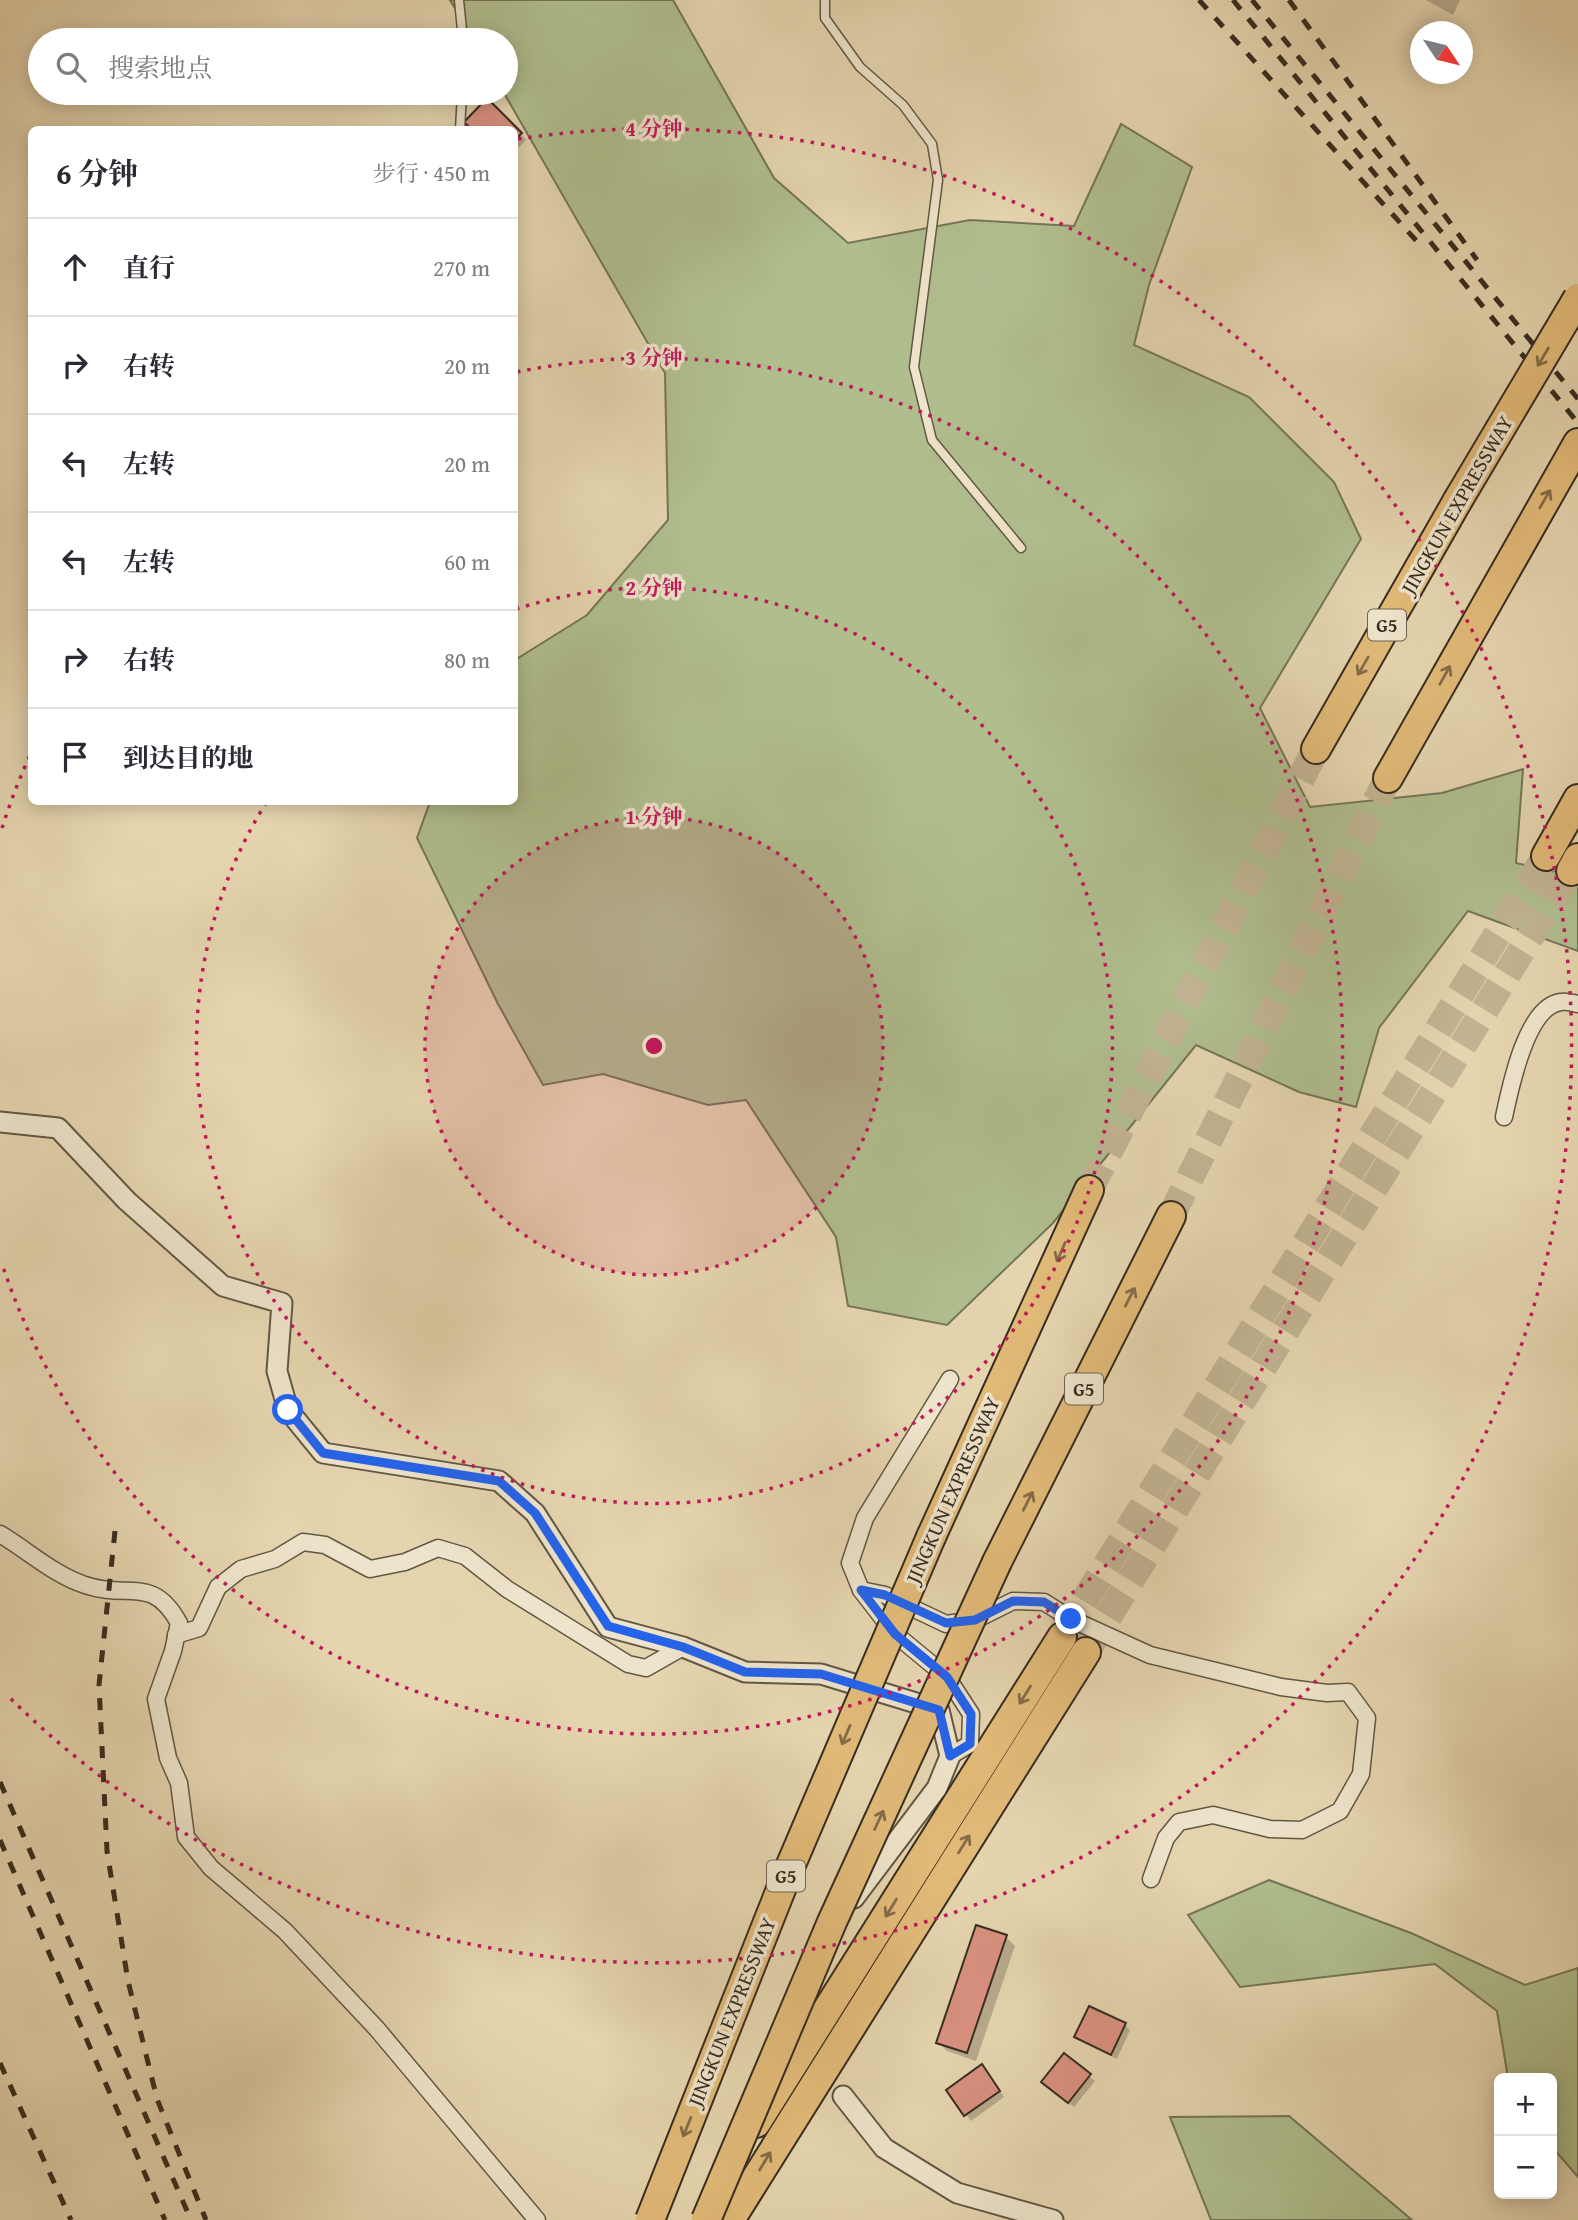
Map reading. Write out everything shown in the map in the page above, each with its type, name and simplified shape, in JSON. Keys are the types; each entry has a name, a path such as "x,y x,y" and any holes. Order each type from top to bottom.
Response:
{"highway":[{"name":"JINGKUN EXPRESSWAY","path":"1316,749 1458,500 1578,298"},
{"path":"1388,778 1512,554 1578,443"},
{"path":"1546,856 1578,799"},
{"name":"JINGKUN EXPRESSWAY","path":"650,2220 787,1874 931,1537 1089,1189"},
{"name":"G5","path":"706,2220 832,1922 997,1562 1171,1216"},
{"path":"699,2220 763,2111 1062,1637"},
{"path":"730,2220 1086,1652"}],"street":[{"path":"1504,1117 1511,1081 1530,1030 1554,1005 1560,1002 1578,1004"},
{"path":"0,1122 58,1128 127,1201 223,1286 282,1303 277,1371 288,1410 323,1453 499,1481 535,1513 608,1626 683,1647 745,1672 821,1674 939,1710 950,1756 937,1788 868,1877 799,1984 783,2029 791,2040"},
{"path":"950,1379 865,1518 850,1563 861,1590 895,1634 947,1677 971,1714 970,1744 950,1756"},
{"path":"0,1534 84,1585 120,1591 144,1591 168,1603 179,1623 156,1699 168,1758 179,1783 186,1837 211,1868 285,1931 377,2029 537,2220"},
{"path":"176,1635 199,1628 218,1587 241,1569 275,1559 303,1542 325,1545 370,1569 405,1562 438,1548 465,1556 507,1589 628,1664 646,1668 683,1647"},
{"path":"861,1590 885,1595 946,1623 975,1620 1013,1601 1044,1602 1071,1619 1150,1655 1281,1687 1327,1693 1348,1692 1367,1718 1361,1774 1340,1811 1302,1830 1270,1829 1213,1815 1179,1822 1166,1838 1151,1879"},
{"path":"843,2096 884,2148 957,2193 1053,2220"}],"lane":[{"path":"459,0 462,28"},
{"path":"825,0 825,18 853,57 903,105 932,144 938,180 914,366 932,440 1021,548"},
{"path":"460,126 461,105"}],"green space":[{"path":"450,0 673,0 774,178 848,243 970,220 1074,226 1121,124 1192,167 1149,285 1134,345 1249,397 1334,482 1361,539 1260,708 1310,807 1442,793 1523,769 1516,863 1578,877 1578,951 1468,911 1379,1028 1356,1107 1299,1092 1196,1045 1053,1223 947,1325 848,1306 836,1237 746,1100 708,1105 603,1074 543,1085 498,1004 417,838 429,805 518,805 518,658 587,615 668,520 665,373 511,105 518,105 518,28 467,28"},
{"path":"1269,1880 1411,1933 1525,1985 1578,1968 1578,2177 1557,2153 1557,2073 1507,2073 1497,2011 1435,1964 1240,1987 1188,1915"},
{"path":"1289,2116 1412,2220 1211,2220 1170,2117"}],"building":[{"path":"480,105 494,105 515,126 468,126 464,122"},
{"path":"976,1925 1007,1935 967,2053 936,2043"},
{"path":"1089,2006 1126,2023 1111,2055 1074,2037"},
{"path":"1064,2053 1091,2074 1068,2103 1041,2082"},
{"path":"982,2064 1000,2091 964,2116 946,2090"}],"tunnel":[{"path":"1089,1190 1316,749"},
{"path":"1171,1216 1388,778"},
{"path":"1062,1637 1546,856"},
{"path":"1086,1652 1571,871"}],"railway":[{"path":"1199,0 1422,247"},
{"path":"1233,0 1578,423"},
{"path":"1252,0 1578,399"},
{"path":"1289,0 1477,260"},
{"path":"115,1531 99,1685 107,1851 128,1981 157,2099 206,2220"},
{"path":"0,1782 191,2220"},
{"path":"0,1840 165,2220"},
{"path":"0,2063 71,2220"}],"route":[{"path":"288,1410 323,1453 499,1481 535,1513 608,1626 683,1647 745,1672 821,1674 907,1698 939,1710 950,1756 970,1744 971,1714 947,1677 895,1634 861,1590 885,1595 946,1623 975,1620 1013,1601 1044,1602 1071,1619"}]}
